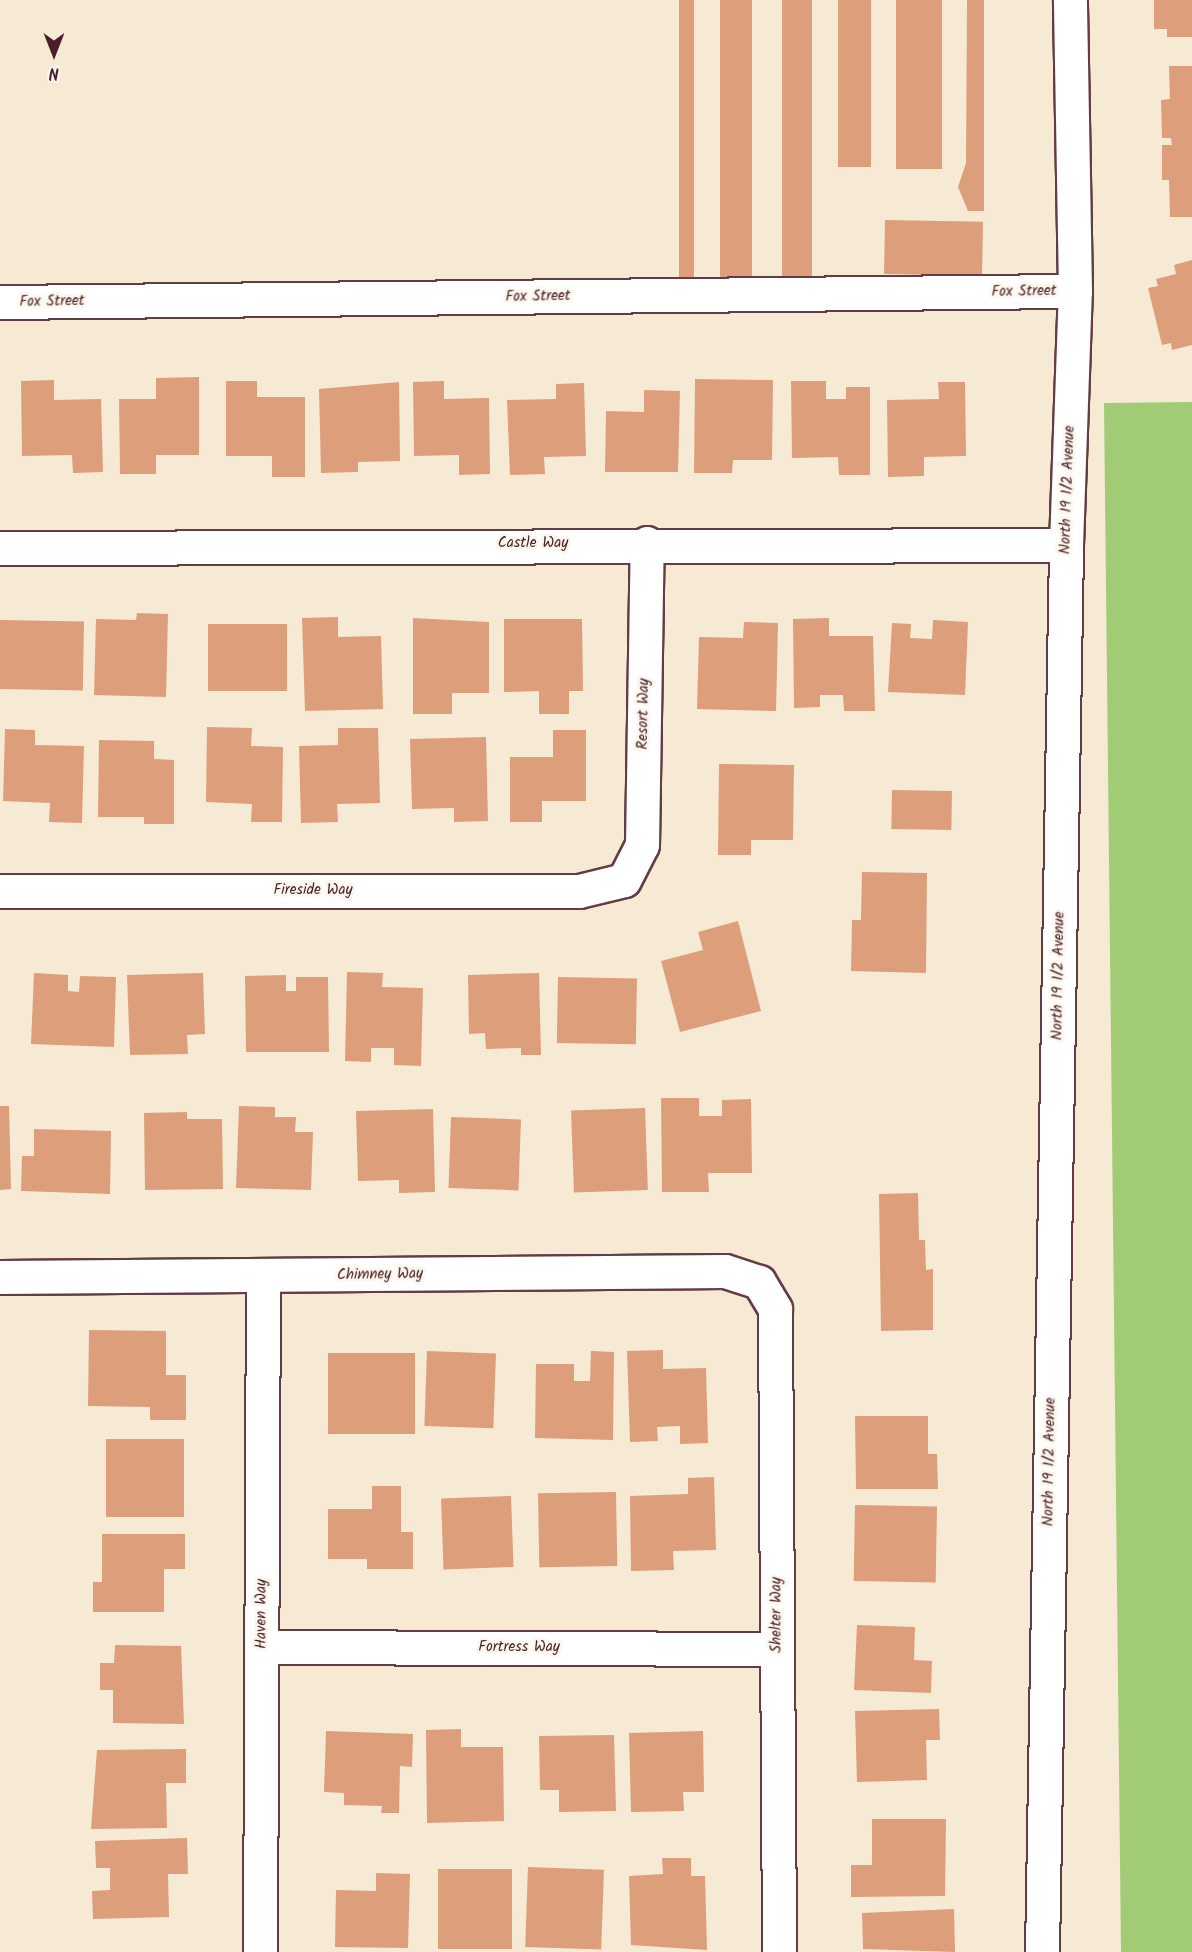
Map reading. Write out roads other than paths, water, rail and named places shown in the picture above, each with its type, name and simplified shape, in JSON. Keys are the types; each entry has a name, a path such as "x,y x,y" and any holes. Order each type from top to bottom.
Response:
{"street":[{"name":"North 19 1/2 Avenue","path":"1042,1952 1066,545 1075,291 1070,0"},
{"name":"Fox Street","path":"0,302 1075,291"},
{"name":"Castle Way","path":"0,548 647,543 1066,545"},
{"name":"Resort Way","path":"624,880 642,845 647,543"},
{"name":"Fireside Way","path":"0,891 579,891 624,880"},
{"name":"Chimney Way","path":"0,1277 725,1271 759,1282"},
{"name":"Haven Way","path":"260,1952 262,1276"},
{"name":"Shelter Way","path":"759,1282 775,1308 779,1952"},
{"name":"Fortress Way","path":"262,1647 777,1649"}]}
